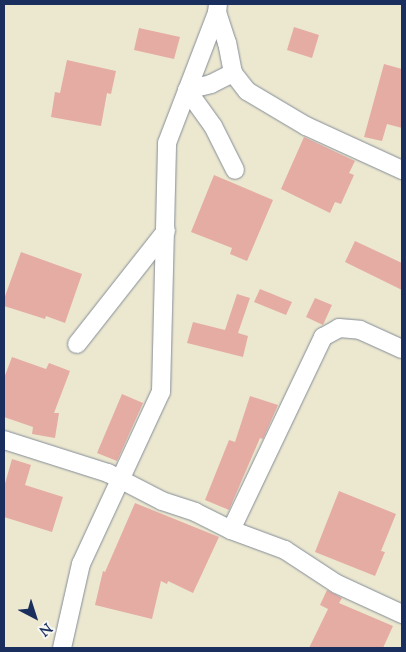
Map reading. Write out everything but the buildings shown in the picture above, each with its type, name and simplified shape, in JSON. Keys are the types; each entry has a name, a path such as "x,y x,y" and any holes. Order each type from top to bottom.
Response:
{"street":[{"path":"217,8 227,43 232,73 247,91 306,126 402,170"},
{"path":"62,648 81,564 162,392 167,143 217,8"},
{"path":"187,90 211,84 232,73"},
{"path":"187,90 212,126 235,170"},
{"path":"77,344 166,231"},
{"path":"232,530 323,337 339,328 360,330 402,349"},
{"path":"4,440 108,473 120,481 232,530 284,550 337,584 402,614"}]}
